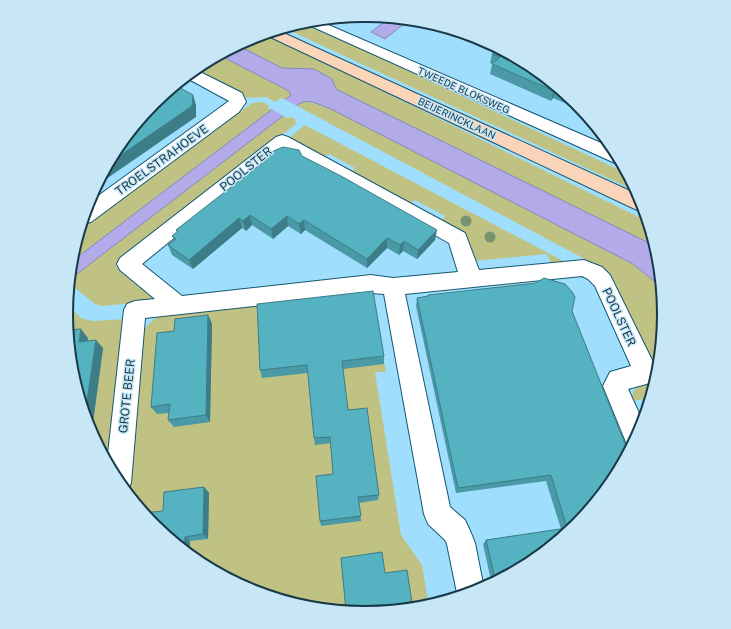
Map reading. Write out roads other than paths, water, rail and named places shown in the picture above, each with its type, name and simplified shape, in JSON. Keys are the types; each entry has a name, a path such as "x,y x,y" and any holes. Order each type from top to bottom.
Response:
{"main road":[{"name":"BEIJERINCKLAAN","path":"278,36 635,200"}],"street":[{"name":"TWEEDE BLOKSWEG","path":"320,26 611,155"},
{"name":"TROELSTRAHOEVE","path":"92,211 233,108 238,102 236,97 196,76"},
{"name":"POOLSTER","path":"178,305 127,264 282,141 458,238 471,279"},
{"name":"POOLSTER","path":"135,310 371,284 393,287 584,268 595,273 603,281 642,366 642,376 618,380 615,386 634,431"},
{"path":"393,287 438,514 455,530 461,543 470,588"},
{"name":"GROTE BEER","path":"119,472 135,310"}]}
